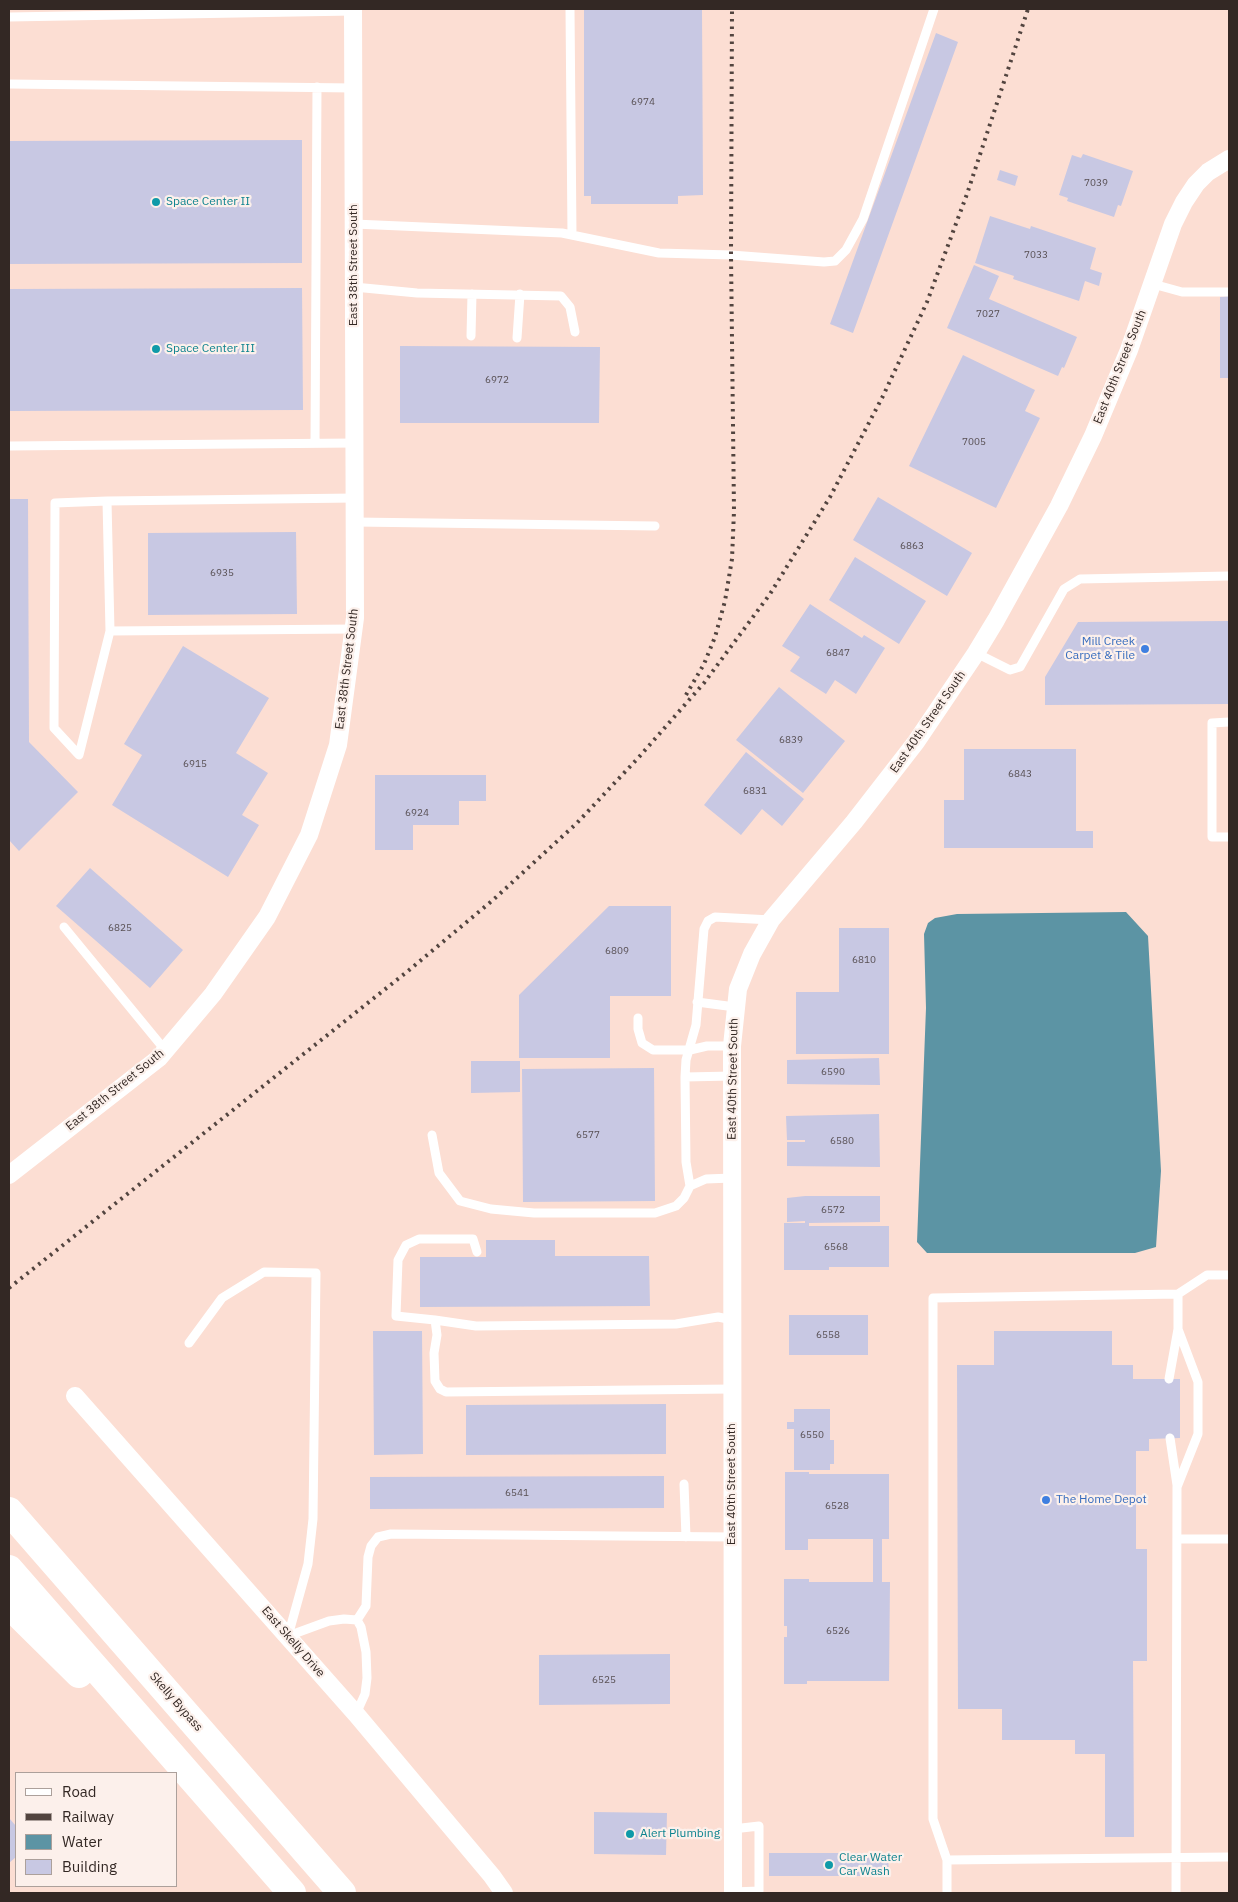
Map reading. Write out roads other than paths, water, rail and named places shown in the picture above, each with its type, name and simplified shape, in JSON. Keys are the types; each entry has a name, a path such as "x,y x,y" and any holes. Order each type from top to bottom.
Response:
{"highway":[{"name":"Skelly Bypass","path":"9,1511 342,1893"},
{"path":"9,1569 292,1893"},
{"path":"9,1605 177,1772"},
{"path":"178,1773 250,1844"}],"street":[{"name":"East 38th Street South","path":"9,1174 159,1058 213,994 267,917 309,835 338,745 355,618 353,10"},
{"name":"East 40th Street South","path":"734,1892 732,1046 738,989 752,954 771,920 848,830 896,768 976,653 1060,506 1116,382 1174,224 1184,202 1196,184 1208,172 1229,159"},
{"name":"East Skelly Drive","path":"75,1396 356,1714 492,1876 504,1893"}],"lane":[{"path":"570,9 572,235"},
{"path":"354,224 562,233 660,253 731,255 824,262 835,261 846,250 863,219 934,9"},
{"path":"9,17 353,10"},
{"path":"9,84 354,88"},
{"path":"315,443 317,87"},
{"path":"1153,284 1182,292 1229,292"},
{"path":"354,287 417,293 561,296 570,308 575,332"},
{"path":"471,336 472,294"},
{"path":"517,338 520,294"},
{"path":"9,446 354,443"},
{"path":"107,501 110,631 79,755 54,728 55,503 107,501 355,498"},
{"path":"355,522 655,526"},
{"path":"976,653 1010,670 1020,667 1064,589 1080,579 1229,576"},
{"path":"110,631 354,629"},
{"path":"1229,722 1212,723 1212,837 1229,837"},
{"path":"432,1135 439,1173 460,1201 491,1209 534,1213 655,1213 676,1206 684,1198 690,1186 686,1162 685,1078 686,1060 696,1025 704,929 708,921 715,917 771,920"},
{"path":"64,927 165,1050"},
{"path":"697,1002 735,1007"},
{"path":"638,1018 638,1029 642,1043 653,1050 690,1050 707,1046 732,1046"},
{"path":"685,1078 732,1076"},
{"path":"690,1186 706,1179 732,1178"},
{"path":"477,1252 473,1239 420,1239 406,1245 398,1260 396,1316 476,1326 676,1324 718,1317 732,1320"},
{"path":"188,1343 222,1298 264,1272 316,1273 313,1519 308,1564 288,1636"},
{"path":"947,1893 947,1860 934,1819 933,1298 1178,1294 1207,1275 1229,1275"},
{"path":"1169,1379 1178,1329 1178,1294"},
{"path":"435,1320 437,1335 434,1354 435,1381 440,1389 446,1392 732,1389"},
{"path":"1177,1487 1198,1434 1198,1382 1178,1329"},
{"path":"1170,1438 1177,1487 1176,1893"},
{"path":"684,1484 686,1537"},
{"path":"357,1620 366,1606 368,1557 371,1546 378,1537 391,1534 732,1538"},
{"path":"1177,1539 1229,1539"},
{"path":"288,1636 329,1621 357,1620"},
{"path":"356,1714 365,1694 367,1678 366,1652 362,1627 357,1620"},
{"path":"734,1829 759,1826 761,1892 734,1892"},
{"path":"947,1860 1229,1857"}],"water":[{"path":"1126,912 1148,936 1161,1171 1156,1247 1135,1253 927,1253 917,1242 926,1008 924,934 928,923 935,918 957,914"}],"railway":[{"path":"686,695 704,664 715,637 725,601 732,559 734,511 731,255 732,9"},
{"path":"9,1288 408,971 493,900 577,823 639,757 704,683 770,594 830,497 883,396 927,302 967,194 1028,9"}],"place":[{"name":"Space Center II","path":"156,202"},
{"name":"Space Center III","path":"156,349"},
{"name":"Mill Creek Carpet & Tile","path":"1145,649"},
{"name":"The Home Depot","path":"1046,1500"},
{"name":"Alert Plumbing","path":"630,1834"},
{"name":"Clear Water Car Wash","path":"829,1865"}]}
